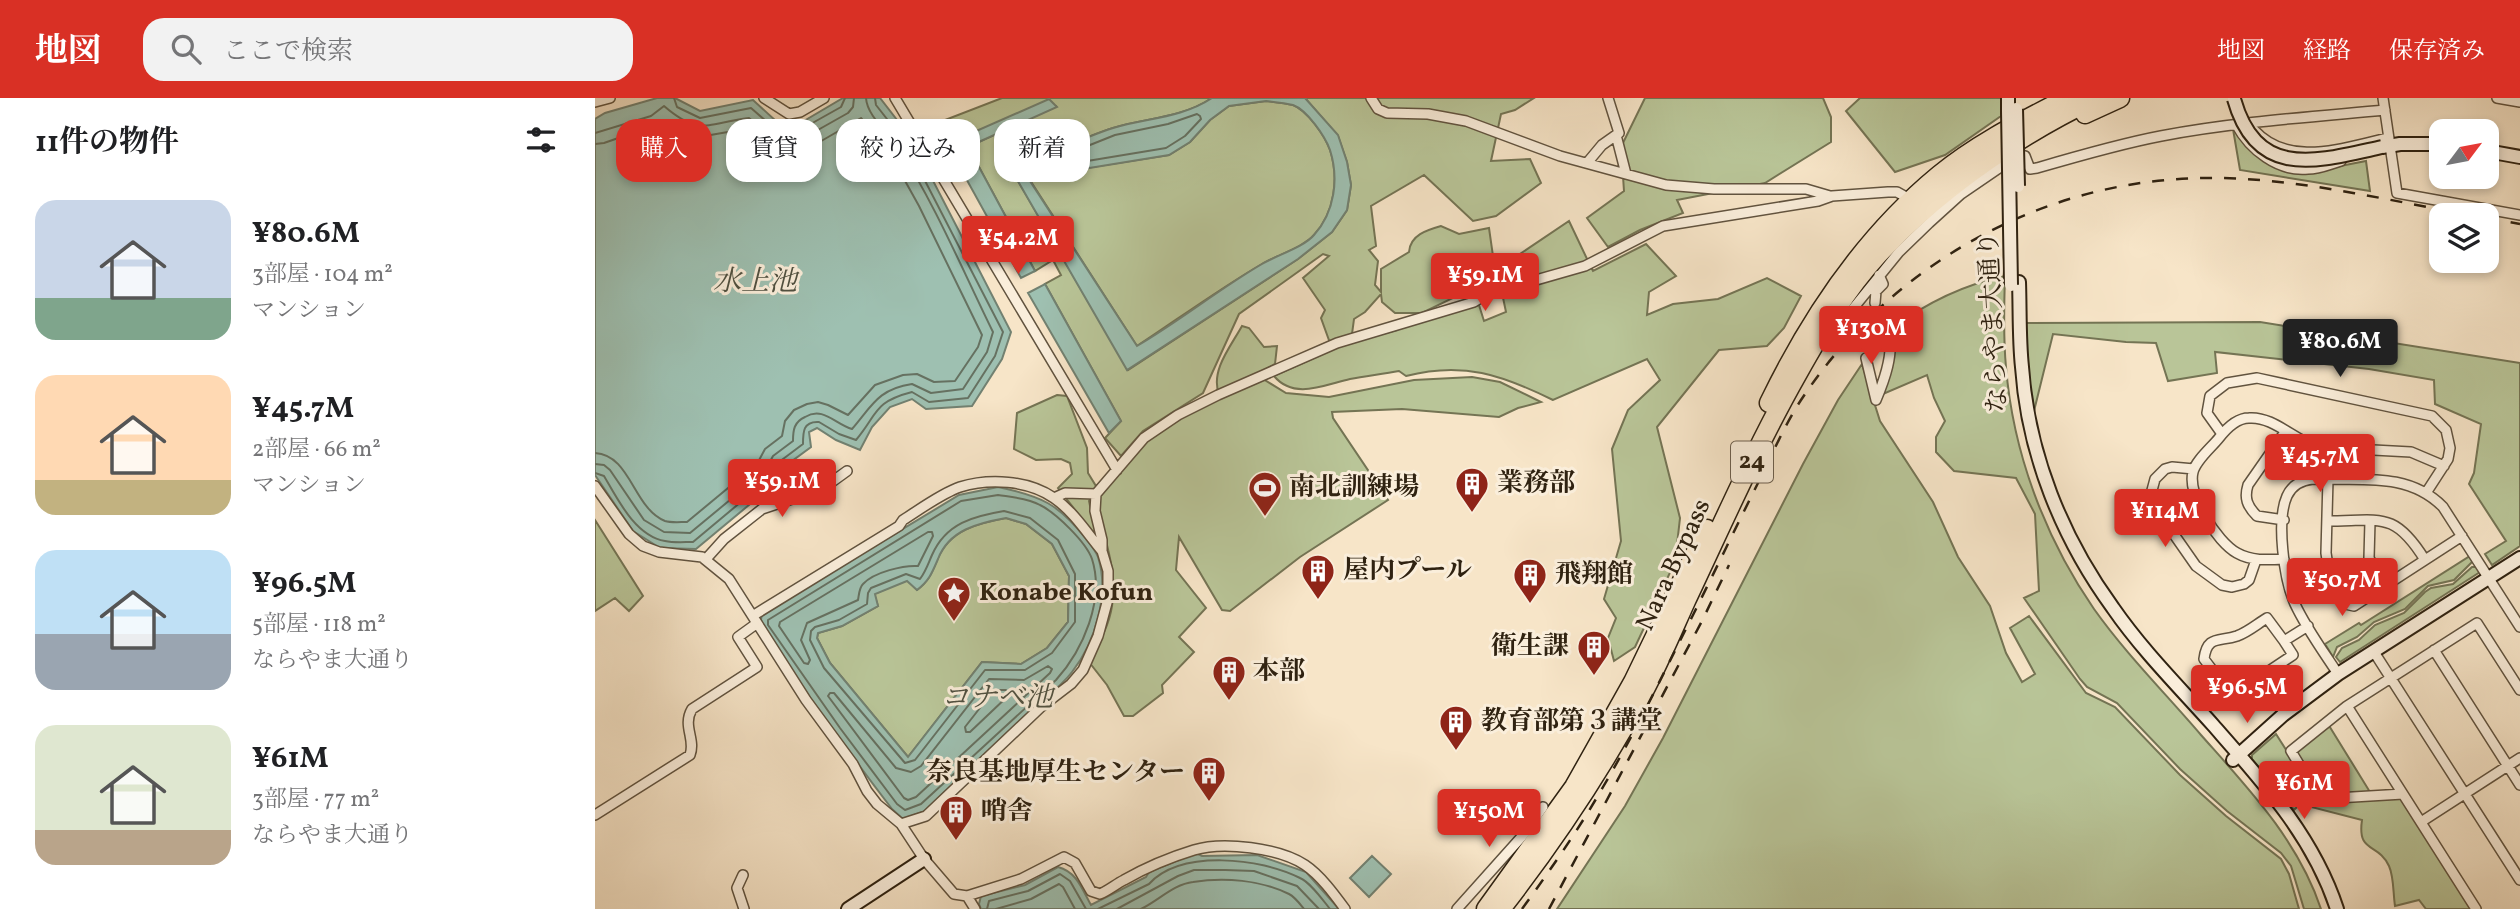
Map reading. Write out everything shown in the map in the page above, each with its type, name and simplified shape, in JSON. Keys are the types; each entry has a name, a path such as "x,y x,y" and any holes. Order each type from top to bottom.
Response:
{"highway":[{"name":"24","path":"1999,134 2054,98"},
{"name":"Nara Bypass","path":"1486,909 1523,845 1574,788 1633,682 1783,373 1837,284 1874,240 1939,175 1999,134 2067,98"},
{"name":"Nara Bypass","path":"1501,909 1564,825 1644,691 1773,418 1814,345 1850,290 1877,256 1956,182 2056,118 2096,98"},
{"name":"24","path":"1996,155 2120,98"}],"street":[{"path":"595,102 610,98"},
{"path":"764,98 789,114 800,112 824,98"},
{"path":"895,98 1117,470"},
{"path":"1371,98 1378,109 1387,113 1428,114 1466,121 1560,156 1666,185 1714,189 1805,190 1832,196"},
{"path":"1587,163 1602,145 1619,133 1608,98"},
{"path":"2234,98 2241,120 2254,139 2273,154 2310,161 2388,146"},
{"path":"2383,98 2397,193 2520,215"},
{"path":"2497,98 2520,102"},
{"name":"ならやま大通り","path":"2012,104 2015,284 2021,366 2028,412 2047,484 2069,536 2114,610 2236,757 2292,833 2329,909"},
{"path":"1814,345 1829,338 1840,320 1851,311 1899,252 1929,223 1961,194 2018,155 2025,156 2030,169 2159,136 2250,122 2385,110"},
{"path":"2250,122 2270,145 2295,152 2429,144"},
{"path":"2236,124 2251,146 2278,165 2291,169 2319,168 2388,146"},
{"path":"1616,135 1626,174"},
{"path":"2499,153 2520,156"},
{"path":"901,824 926,816 1083,670 1098,636 1108,599 1108,571 1095,511 1096,494 1145,438 1178,415 1337,344 1585,266 1663,226 1818,201 1832,196 1897,192 1906,197"},
{"path":"1875,303 1876,291 1882,284 1879,275"},
{"path":"1851,311 1855,326"},
{"path":"1866,358 1876,400 1891,347 1888,332"},
{"path":"2222,434 2207,413 2210,396 2227,383 2257,379 2432,416 2446,430 2449,439 2448,459 2427,493"},
{"path":"2284,559 2256,560 2239,554 2221,540 2194,494 2194,469 2233,424 2247,418 2262,419 2317,447 2411,452 2444,466"},
{"path":"2284,520 2257,516 2246,501 2245,494 2248,485 2285,432"},
{"path":"2194,469 2172,467 2165,469 2155,479 2151,494 2159,513 2196,566 2222,585 2232,587 2244,584 2249,580 2256,560"},
{"path":"706,559 724,539 762,509 823,488 847,471"},
{"path":"2328,480 2326,553 2329,573 2345,604 2354,606 2462,536"},
{"path":"596,811 690,755 693,747 687,721 692,709 757,667 738,636 755,620 899,526 903,520 958,487 997,481 1022,485 1053,498 1068,510 1102,551"},
{"path":"2337,674 2308,626 2286,579 2285,504 2291,489 2303,481 2396,481 2427,493 2443,507 2520,627"},
{"path":"595,486 629,534 643,546 659,552 706,559 729,579 806,700 853,764 867,791 877,804 901,824 924,859 954,894 967,896 1021,879 1064,857 1075,863 1091,891 1098,894 1133,875 1194,850 1210,846 1250,847 1305,865 1337,897 1345,909"},
{"path":"1053,498 1065,493 1096,494"},
{"path":"2327,521 2384,521 2395,525 2407,533 2425,560"},
{"path":"2370,521 2369,558 2384,586"},
{"path":"2236,757 2283,715 2337,674 2520,558"},
{"path":"2267,618 2284,641 2293,655 2239,696 2229,692 2204,659 2205,650 2214,640 2237,635 2267,618"},
{"path":"2403,794 2321,799 2291,751 2347,706 2477,623 2520,690"},
{"path":"2284,641 2308,626"},
{"path":"2434,650 2520,785"},
{"path":"2374,652 2520,880"},
{"path":"2347,706 2476,909"},
{"name":"ならやま大通り","path":"2236,757 2269,789 2299,829 2322,870 2337,909"},
{"path":"2421,822 2520,758"},
{"path":"1457,909 1523,845 1543,807"},
{"path":"848,909 924,859"},
{"path":"743,875 737,888 744,909"},
{"path":"967,896 975,909"}],"shaded area":[{"path":"1002,98 1212,98 1189,110 1090,136 1090,119 1029,119 1057,106 1018,119 994,119 994,127 980,131 980,119 948,119"},
{"path":"1305,98 1534,98 1515,110 1501,114 1491,161 1530,159 1541,183 1496,216 1473,221 1424,175 1371,206 1376,246 1369,250 1378,261 1375,285 1381,292 1381,269 1409,252 1412,241 1420,234 1441,226 1459,234 1489,228 1493,256 1476,280 1455,297 1422,313 1395,313 1382,302 1381,294 1365,312 1354,319 1352,334 1330,343 1321,318 1325,310 1303,278 1329,256 1323,254 1239,314 1203,393 1143,431 1121,456 1105,438 1121,421 1045,284 1061,275 1053,260 1035,271 980,169 980,141 994,135 994,182 1019,182 1128,370 1298,259 1332,232 1347,210 1351,185 1338,136"},
{"path":"1645,98 1823,98 1831,117 1831,142 1765,183 1677,200 1683,213 1640,230 1608,247 1587,218 1624,191 1621,147"},
{"path":"1860,98 2001,98 2001,116 1945,155 1895,172 1846,111"},
{"path":"1266,101 1290,104 1304,112 1315,124 1328,144 1333,161 1333,194 1327,216 1314,235 1304,243 1246,274 1137,346 1031,182 1090,182 1090,167 1169,155 1190,142 1210,120 1229,106"},
{"path":"2233,129 2315,171 2366,161 2370,191 2240,170"},
{"path":"1569,221 1588,261 1516,283 1511,260"},
{"path":"1646,244 1676,276 1649,292 1647,315 1673,304 1718,299 1767,278 1801,296 1784,328 1767,346 1719,350 1657,427 1680,518 1675,562 1635,647 1614,661 1608,638 1616,618 1604,599 1621,541 1612,449 1628,410 1660,380 1647,359 1553,400 1499,377 1464,370 1406,376 1399,371 1310,389 1291,387 1274,376 1347,343 1397,330 1411,321 1478,302 1484,321 1506,312 1502,293 1590,265 1593,271"},
{"path":"2005,276 2005,356 2010,399 2024,463 2046,524 2076,582 2119,642 2270,816 2299,860 2321,909 2304,909 2291,866 2281,853 2227,811 2180,769 2117,703 2087,687 2080,679 2024,598 2039,591 2035,514 2016,478 1954,471 1936,452 1936,437 1945,421 1927,375 1883,394 1896,345 1891,329 1945,296 1974,284"},
{"path":"2260,322 2520,363 2520,546 2492,565 2485,554 2506,541 2469,484 2474,473 2481,424 2435,404 2434,380 2369,369 2215,352 2217,373 2168,381 2156,343 2053,334 2034,411 2027,365 2026,323"},
{"path":"1242,326 1249,328 1264,347 1277,346 1275,364 1219,394 1219,368"},
{"path":"1862,364 1880,421 1933,502 1958,557 1990,606 2006,653 2022,682 2035,674 2010,628 2029,616 2086,693 2115,707 2180,775 2226,816 2281,859 2289,874 2299,909 1557,909 1625,806 1663,738 1803,464 1838,400"},
{"path":"1472,377 1500,382 1541,402 1499,417 1402,409 1332,412 1333,418 1388,500 1300,557 1230,611 1222,610 1179,537 1176,570 1206,608 1179,637 1194,652 1162,685 1163,693 1133,716 1124,716 1107,685 1089,662 1108,621 1113,593 1109,555 1096,504 1146,440 1213,399 1263,379 1286,393 1329,397 1414,380"},
{"path":"1057,395 1067,396 1087,448 1088,473 1096,486 1102,482 1089,501 1097,538 1058,488 1072,474 1070,463 1061,459 1036,460 1014,449 1017,413"},
{"path":"1006,518 1026,524 1052,544 1069,576 1068,622 1047,648 1021,664 982,662 908,757 830,663 817,638 818,633 842,626 878,606 874,594 907,580 917,590 930,575 943,548 957,534 975,525"},
{"path":"595,520 643,596 629,611 615,598 595,611"},
{"path":"2470,556 2473,561 2454,580 2428,586 2405,609 2374,622 2357,637 2337,647 2333,657 2325,644 2359,623 2361,625"},
{"path":"2472,567 2477,567 2480,572 2340,662 2336,657 2342,648 2359,640 2375,625 2404,613 2431,588 2453,584"},
{"path":"2328,724 2370,792 2326,795 2320,792 2297,755 2299,749"},
{"path":"2276,734 2319,802 2398,797 2403,800 2472,909 2426,909 2419,900 2395,906 2389,866 2379,853 2365,843 2361,831 2362,820 2300,804 2294,810 2252,759 2252,755"}],"water":[{"name":"水上池","path":"657,98 675,98 700,111 753,100 774,119 726,119 726,182 822,182 822,119 807,119 843,98 880,98 896,119 836,119 836,182 934,182 1011,332 1002,359 972,406 926,409 912,399 890,407 872,427 860,450 817,428 809,432 811,447 784,467 779,480 696,549 660,548 633,531 595,475 595,119 605,113"},
{"path":"1212,98 1305,98 1338,135 1351,185 1347,210 1332,232 1298,259 1127,370 1019,182 1031,182 1137,346 1246,274 1304,243 1321,226 1331,205 1334,172 1328,144 1304,112 1290,104 1266,101 1229,106 1210,120 1190,142 1169,155 1090,168 1090,136 1189,110"},
{"path":"1049,99 1057,107 1030,119 1004,119"},
{"path":"994,123 994,135 980,141 980,129"},
{"path":"980,169 1035,271 1021,278 968,182 980,182"},
{"path":"1045,284 1121,421 1109,433 1028,293"},
{"name":"コナベ池","path":"998,487 1038,498 1058,510 1076,527 1097,555 1101,571 1101,602 1087,647 1067,678 925,811 903,819 892,809 858,764 760,625 762,614 959,495","holes":["1006,518 1026,524 1052,544 1069,576 1068,622 1047,648 1021,664 982,662 908,757 830,663 817,638 818,633 842,626 878,606 875,594 907,581 917,590 930,576 949,541 966,530 985,522"]},
{"path":"1196,853 1202,856 1257,855 1306,872 1339,909 981,909 979,904 981,896 1025,885 1058,867 1074,877 1091,905 1146,877 1149,872"},
{"path":"1372,856 1391,874 1369,897 1350,878"}],"tunnel":[{"path":"1875,303 1888,332"}],"railway":[{"path":"1522,909 1584,818 1627,745 1801,400 1838,351 1879,308 1926,270 1977,238 2030,213 2087,194 2146,182 2206,178 2273,181 2429,207"},
{"path":"2499,220 2520,224"},
{"path":"1549,909 1729,565"}],"place":[{"name":"業務部","path":"1472,514"},
{"name":"南北訓練場","path":"1265,518"},
{"name":"屋内プール","path":"1318,601"},
{"name":"飛翔館","path":"1530,605"},
{"name":"Konabe Kofun","path":"954,623"},
{"name":"衛生課","path":"1594,677"},
{"name":"本部","path":"1229,702"},
{"name":"教育部第３講堂","path":"1456,752"},
{"name":"奈良基地厚生センター","path":"1209,803"},
{"name":"哨舎","path":"956,842"}]}
